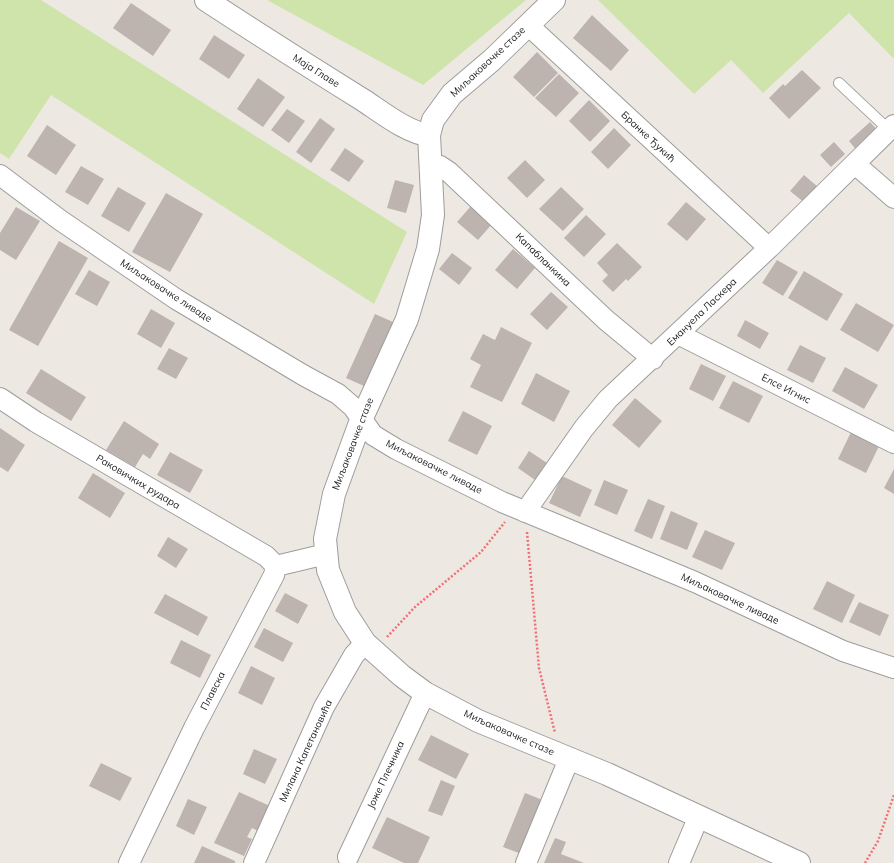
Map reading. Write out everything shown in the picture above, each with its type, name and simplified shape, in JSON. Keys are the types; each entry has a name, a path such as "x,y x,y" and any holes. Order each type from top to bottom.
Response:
{"street":[{"name":"Маја Главе","path":"206,0 286,52 417,133 429,135"},
{"name":"Миљаковачке стазе","path":"554,0 452,94 433,120 429,135 433,215 428,249 407,319 361,420 334,494 328,522 326,554 328,570 345,612 369,647 402,676 425,693 478,721 698,816 794,862"},
{"name":"Бранке Ђукић","path":"528,25 769,248"},
{"name":"Емануела Ласкера","path":"521,510 598,411 769,248 892,127"},
{"name":"Капабланкина","path":"431,164 440,166 449,172 606,320 653,359"},
{"path":"855,164 894,198"},
{"name":"Миљаковачке ливаде","path":"0,175 60,220 176,299 303,375 338,394 346,400 374,435 396,449 521,510 688,579 843,651 894,668"},
{"name":"Елсе Игнис","path":"678,334 894,443"},
{"name":"Раковичких рудара","path":"0,398 36,422 266,556 276,566"},
{"path":"276,566 326,554"},
{"name":"Плавска","path":"129,863 194,728 274,575 276,566"},
{"name":"Милана Капетановића","path":"254,863 324,708 354,655 369,647"},
{"name":"Јоже Плечника","path":"348,857 425,693"},
{"path":"526,863 561,756"},
{"path":"679,863 698,816"}],"lane":[{"path":"838,83 892,127"}],"path":[{"path":"369,647 481,552 521,510"},
{"path":"521,510 539,668 556,741 561,756"},
{"path":"865,863 878,841 894,795"}],"green space":[{"path":"0,0 41,0 407,232 374,304 51,95 9,159 0,153"},
{"path":"267,0 526,0 423,85"},
{"path":"598,0 894,0 894,59 849,13 763,93 731,60 694,94"}],"building":[{"path":"131,3 171,30 153,56 113,28"},
{"path":"592,15 629,50 611,71 573,38"},
{"path":"214,35 245,55 229,79 199,59"},
{"path":"537,52 558,73 534,97 513,77"},
{"path":"802,70 821,88 789,119 769,98 783,84 785,86"},
{"path":"559,74 579,93 556,117 535,98"},
{"path":"258,78 285,97 263,127 237,109"},
{"path":"589,100 610,121 590,142 569,121"},
{"path":"287,109 305,121 289,143 271,130"},
{"path":"320,118 335,129 311,163 296,152"},
{"path":"870,122 880,133 858,152 849,141"},
{"path":"47,125 76,145 56,175 27,156"},
{"path":"614,128 631,145 608,169 591,152"},
{"path":"834,142 845,154 831,167 820,155"},
{"path":"345,148 364,161 349,182 330,170"},
{"path":"525,160 545,180 527,198 507,178"},
{"path":"81,166 104,179 88,205 65,192"},
{"path":"804,175 818,187 805,203 790,191"},
{"path":"395,180 414,185 406,213 387,208"},
{"path":"118,187 146,203 129,232 101,216"},
{"path":"561,187 584,209 563,231 539,209"},
{"path":"166,193 203,214 170,272 132,252"},
{"path":"686,202 706,219 687,241 667,224"},
{"path":"471,206 492,224 478,240 457,222"},
{"path":"16,207 40,221 16,260 0,250 0,233"},
{"path":"586,215 606,234 584,257 564,238"},
{"path":"59,241 88,258 38,346 9,330"},
{"path":"617,243 642,267 628,281 626,279 613,292 602,281 608,275 597,263"},
{"path":"513,249 535,268 517,289 495,270"},
{"path":"452,253 472,268 459,285 439,269"},
{"path":"777,260 798,272 783,296 762,283"},
{"path":"89,270 110,282 97,306 75,294"},
{"path":"804,271 843,294 827,321 788,298"},
{"path":"551,292 568,307 547,330 530,314"},
{"path":"856,303 894,325 878,352 840,330"},
{"path":"151,309 175,323 161,348 137,334"},
{"path":"375,314 393,322 364,386 346,378"},
{"path":"745,320 769,333 760,349 737,336"},
{"path":"501,327 532,343 502,402 470,387 481,365 470,359 483,334 495,340"},
{"path":"800,345 826,358 813,383 787,370"},
{"path":"169,348 188,358 176,379 157,369"},
{"path":"701,364 726,376 713,401 689,389"},
{"path":"845,367 878,385 864,409 832,391"},
{"path":"41,369 86,397 71,421 26,393"},
{"path":"536,373 570,391 554,422 521,404"},
{"path":"733,381 763,396 749,423 719,408"},
{"path":"635,398 662,421 639,448 612,425"},
{"path":"463,411 492,426 477,455 448,441"},
{"path":"124,421 159,444 150,459 143,454 135,467 106,450"},
{"path":"0,428 25,445 8,472 0,467"},
{"path":"852,430 880,444 866,473 838,459"},
{"path":"529,451 547,463 535,480 518,468"},
{"path":"170,452 203,470 190,493 157,475"},
{"path":"894,469 894,494 884,488"},
{"path":"93,473 125,493 110,518 78,498"},
{"path":"562,476 592,490 580,517 549,503"},
{"path":"604,480 628,490 617,515 594,505"},
{"path":"648,499 665,506 652,539 634,531"},
{"path":"671,511 698,523 687,550 660,539"},
{"path":"705,530 735,543 722,570 692,557"},
{"path":"168,537 188,549 176,568 157,556"},
{"path":"827,581 855,595 842,623 813,609"},
{"path":"285,593 308,605 298,624 275,611"},
{"path":"165,594 208,617 198,636 154,613"},
{"path":"859,602 889,615 880,636 849,622"},
{"path":"264,628 293,643 283,662 254,647"},
{"path":"181,640 211,655 200,678 170,663"},
{"path":"251,666 275,678 262,705 238,693"},
{"path":"431,735 469,754 456,779 418,760"},
{"path":"254,749 277,759 265,784 243,774"},
{"path":"101,763 132,778 120,801 89,786"},
{"path":"441,780 455,786 442,816 428,811"},
{"path":"239,792 270,806 258,831 252,828 247,837 252,839 244,856 214,843"},
{"path":"525,793 545,801 524,855 503,847"},
{"path":"188,799 207,807 194,835 176,826"},
{"path":"387,817 430,837 418,863 404,863 372,848"},
{"path":"555,838 566,842 561,854 584,863 544,863"},
{"path":"202,846 235,861 235,863 194,863"}]}
